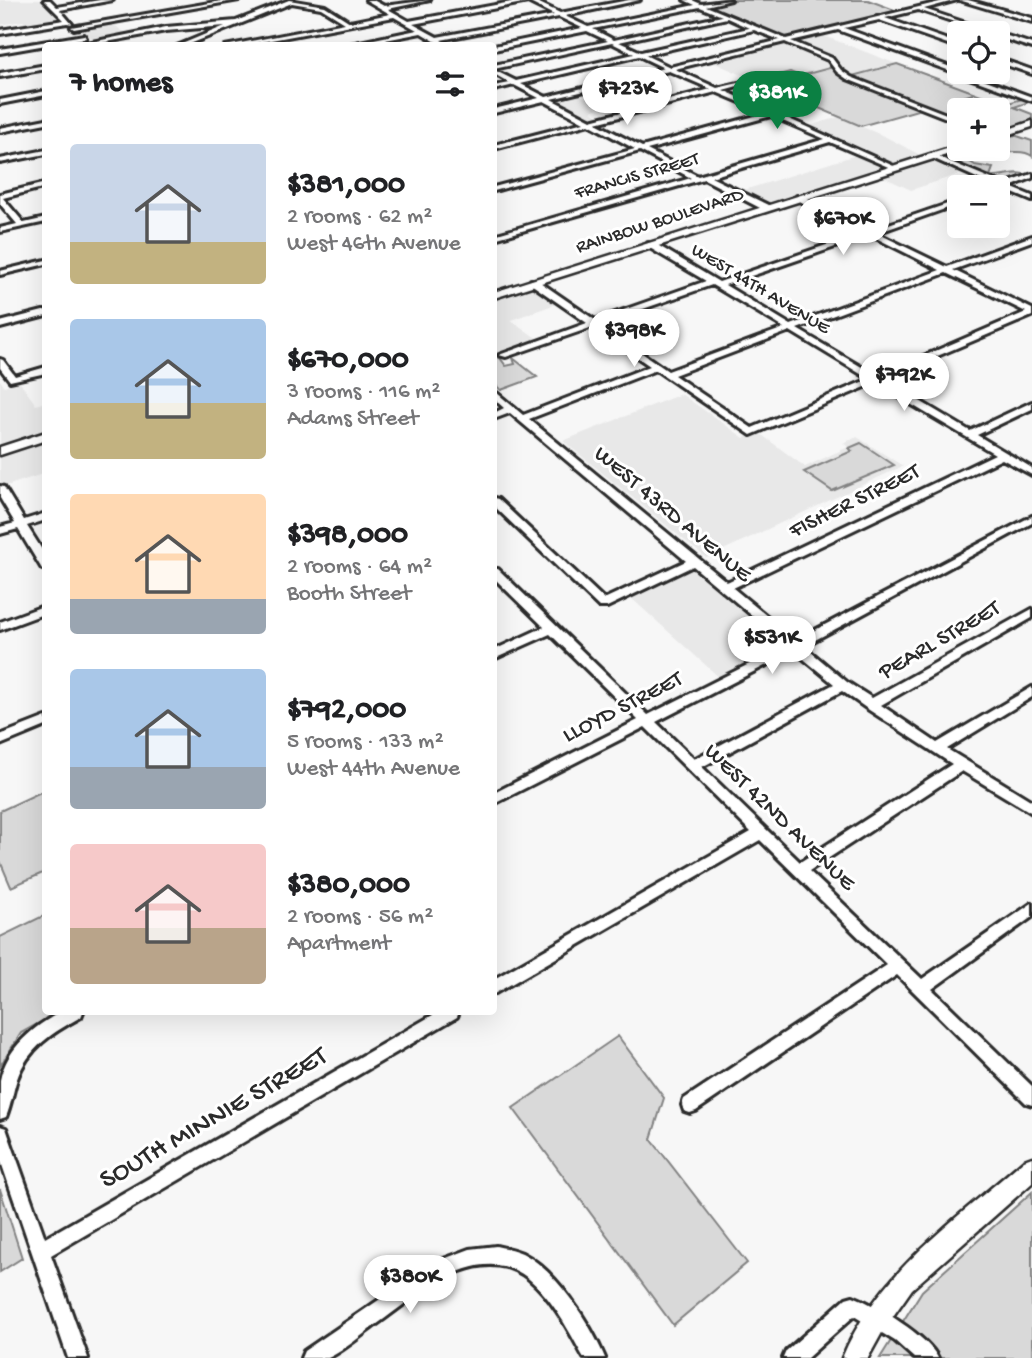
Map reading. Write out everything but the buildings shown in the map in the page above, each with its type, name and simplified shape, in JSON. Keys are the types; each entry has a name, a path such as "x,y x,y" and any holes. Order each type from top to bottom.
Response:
{"main road":[{"path":"1010,132 1032,124"},
{"name":"RAINBOW BOULEVARD","path":"497,294 947,152"},
{"path":"0,450 42,437"},
{"path":"853,1358 904,1281 1032,1168"}],"street":[{"path":"47,0 90,42"},
{"path":"55,9 110,0"},
{"path":"202,0 208,5"},
{"path":"74,27 236,0"},
{"path":"189,42 293,0 323,8 349,23"},
{"path":"369,0 442,42"},
{"path":"383,8 427,0"},
{"path":"408,23 528,0 670,69 895,168"},
{"path":"437,39 637,0"},
{"path":"687,0 830,59 839,71 849,78 947,116"},
{"path":"497,47 728,0"},
{"path":"497,110 954,0"},
{"path":"962,0 1032,20"},
{"path":"919,9 955,21"},
{"path":"247,42 395,15"},
{"path":"497,68 727,17"},
{"path":"878,18 947,42"},
{"path":"0,32 68,21"},
{"path":"103,42 191,26 236,23"},
{"path":"191,26 215,31"},
{"path":"497,87 754,28"},
{"path":"838,28 1032,99"},
{"path":"363,42 422,30"},
{"path":"54,42 84,37"},
{"path":"262,39 266,42"},
{"path":"1010,39 1032,46"},
{"path":"0,51 42,44"},
{"path":"1010,64 1032,72"},
{"path":"0,75 42,68"},
{"path":"497,71 543,99 640,149 767,208"},
{"path":"497,146 754,80"},
{"path":"0,102 42,94"},
{"path":"497,188 808,104"},
{"path":"0,130 42,122"},
{"name":"FRANCIS STREET","path":"497,236 830,140"},
{"path":"0,161 42,153"},
{"path":"932,156 973,175"},
{"path":"1010,185 1032,176"},
{"path":"22,225 0,197 42,186"},
{"path":"1010,191 1032,199"},
{"path":"800,198 1032,312"},
{"path":"503,355 947,206"},
{"path":"0,230 42,221"},
{"path":"668,374 1032,238"},
{"path":"1016,244 1032,251"},
{"name":"WEST 44TH AVENUE","path":"651,245 1032,472"},
{"path":"0,273 42,263"},
{"path":"534,282 751,432 1032,312"},
{"path":"0,325 42,314"},
{"path":"0,362 13,379 42,371"},
{"path":"523,418 657,367"},
{"name":"WEST 43RD AVENUE","path":"497,397 843,685 961,765 1032,808"},
{"path":"969,435 1032,405"},
{"path":"497,415 511,409"},
{"name":"FISHER STREET","path":"726,587 1002,455"},
{"path":"0,489 42,559"},
{"path":"497,504 603,604 695,561"},
{"path":"0,531 42,517"},
{"name":"LLOYD STREET","path":"497,797 794,646 1032,519"},
{"name":"WEST 42ND AVENUE","path":"497,575 1032,1097"},
{"path":"497,590 508,585"},
{"path":"0,626 42,610"},
{"name":"PEARL STREET","path":"870,705 1032,613"},
{"path":"497,654 552,628"},
{"path":"692,766 843,685"},
{"path":"937,749 1032,691"},
{"path":"0,740 42,723"},
{"path":"799,870 961,765"},
{"path":"497,985 761,833"},
{"path":"921,988 1032,909"},
{"path":"690,1105 898,966"},
{"path":"0,1111 13,1068 31,1038 70,1015"},
{"name":"SOUTH MINNIE STREET","path":"40,1251 446,1015"},
{"path":"0,1133 78,1358"},
{"path":"312,1358 458,1261 491,1254 502,1255 536,1269 555,1291 595,1358"},
{"path":"793,1358 848,1307 857,1307 875,1321 902,1334 928,1358"}],"shaded area":[{"path":"0,0 40,0 62,21 28,27 23,21 0,25"},
{"path":"734,0 868,0 900,12 786,39 705,6"},
{"path":"111,22 127,35 94,40 80,28"},
{"path":"819,34 897,64 850,77 835,60 792,41"},
{"path":"784,43 824,58 833,67 799,76 790,72 756,81 710,61"},
{"path":"897,64 989,98 947,98 947,114 928,107 861,126 807,103 799,104 750,82 790,72 800,76 833,67 845,78"},
{"path":"576,93 597,103 593,105 598,108 591,111 604,118 590,121 549,99"},
{"path":"1025,98 1032,101 1014,107 1032,114 1032,122 1010,128 1010,102"},
{"path":"839,117 922,156 891,164 805,127"},
{"path":"1010,136 1032,141 1032,156 1010,153"},
{"path":"859,154 886,167 770,205 738,192"},
{"path":"930,161 963,173 947,175 947,178 911,190 881,176"},
{"path":"952,161 969,161 975,165 993,168 990,175"},
{"path":"1018,173 1026,175 1010,181 1010,175 1005,175"},
{"path":"533,287 559,303 511,320 539,340 497,355 497,298"},
{"path":"497,357 506,366 515,364 513,358 537,377 501,390 497,387"},
{"path":"0,380 4,386 19,381 36,405 42,403 42,432 0,445"},
{"path":"681,394 744,438 758,432 805,467 848,447 843,443 857,437 903,466 706,558 563,441"},
{"path":"42,442 42,474 3,487 0,482 0,455"},
{"path":"861,443 894,465 832,491 804,472 852,451 849,448"},
{"path":"694,569 781,643 782,647 721,679 630,597"},
{"path":"42,791 42,873 11,887 0,861 0,811"},
{"path":"42,916 42,1015 54,1015 21,1033 0,1066 0,937"},
{"path":"618,1036 664,1098 651,1139 747,1263 673,1325 513,1108"},
{"path":"0,1189 22,1258 0,1272"},
{"path":"1032,1192 1032,1358 880,1358 922,1291"}],"waterway":[{"path":"960,98 973,94"}]}
